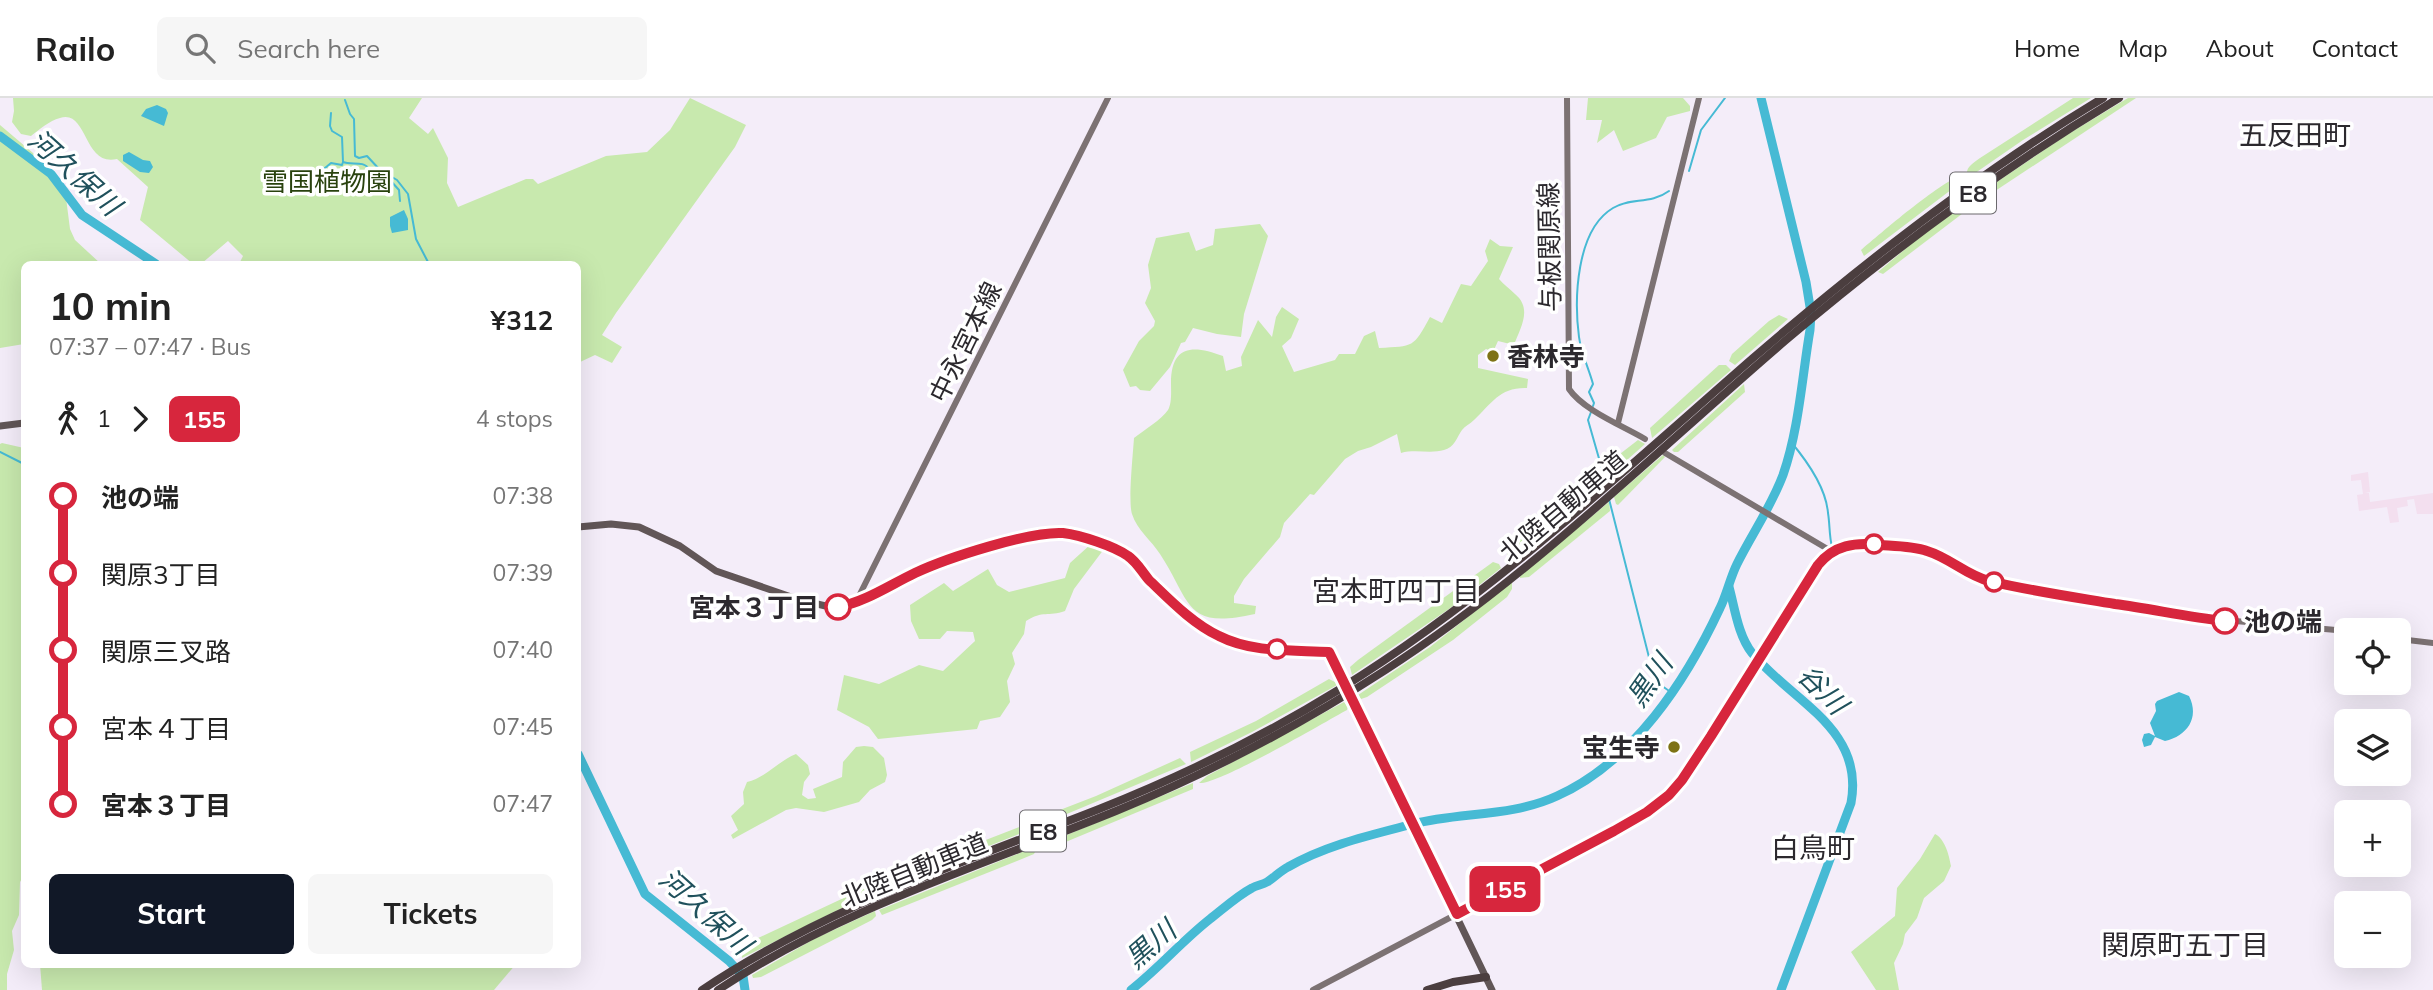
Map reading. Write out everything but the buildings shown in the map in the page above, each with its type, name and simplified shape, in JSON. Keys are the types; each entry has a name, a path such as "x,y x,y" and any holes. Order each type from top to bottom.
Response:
{"highway":[{"name":"北陸自動車道","path":"704,989 869,909 1179,784 1255,746 1356,683 1414,652 1505,577 1593,499 1786,340 1833,296 1960,192 2103,98"},
{"name":"北陸自動車道","path":"1519,565 1594,509 1789,327 1980,188 2119,98"},
{"name":"北陸自動車道","path":"718,990 746,967"},
{"path":"1427,990 1453,982 1487,979"}],"main road":[{"name":"中永宮本線","path":"856,602 1108,98"},
{"name":"与板関原線","path":"1567,98 1569,389 1575,397 1591,408 1645,439"},
{"path":"1618,423 1699,98"},
{"path":"0,426 21,423"},
{"path":"1665,453 1831,551"},
{"path":"581,527 611,523 639,527 680,546 716,571 820,605 838,607 856,602 925,569 1021,538 1065,533 1129,556 1175,604 1217,635 1251,646 1329,652 1457,914 1491,990"},
{"path":"1313,990 1614,831 1647,812 1669,795 1682,780 1818,565 1831,551 1865,544 1917,549 1937,555 1976,577 2079,600 2112,603 2180,616 2334,630"},
{"path":"2411,640 2433,643"}],"shaded area":[{"path":"2368,472 2370,492 2365,493 2369,493 2370,502 2433,493 2433,514 2417,514 2414,499 2407,500 2408,506 2397,508 2399,522 2390,523 2387,507 2359,511 2357,495 2363,494 2361,480 2351,481 2351,475"}],"green space":[{"name":"雪国植物園","path":"13,98 422,98 409,118 428,134 433,128 448,158 447,183 458,207 526,179 533,179 538,184 606,156 647,152 670,130 690,98 746,125 735,147 602,335 622,347 612,363 595,355 581,362 581,261 240,261 243,256 228,241 205,261 189,261 140,220 148,187 117,159 106,159 98,155 76,122 69,118 60,118 31,136 21,134 12,122"},
{"path":"1588,98 1683,98 1690,106 1690,111 1667,117 1656,138 1623,151 1614,130 1597,143 1602,120 1586,120"},
{"path":"2073,98 2091,98 1968,178 1968,169 1974,162"},
{"path":"2128,98 2136,98 1983,199 1976,196 2065,136"},
{"path":"0,125 33,153 65,190 70,229 75,240 98,261 21,261 21,344 0,348"},
{"path":"1961,176 1964,180 1864,256 1861,250 1896,221 1940,187"},
{"path":"1972,200 1971,207 1883,274 1878,272 1923,234"},
{"path":"1260,224 1268,236 1244,314 1241,337 1193,328 1185,342 1181,343 1170,367 1150,391 1140,390 1136,386 1130,387 1123,370 1139,341 1154,326 1155,321 1145,303 1151,288 1148,265 1156,238 1189,232 1196,251 1213,245 1215,229"},
{"path":"1490,239 1500,246 1513,247 1499,279 1520,300 1524,319 1514,345 1498,341 1493,352 1486,349 1478,355 1478,368 1528,379 1527,388 1510,390 1497,397 1463,429 1453,445 1447,449 1401,453 1397,434 1345,459 1314,495 1310,494 1284,523 1280,537 1244,579 1234,596 1234,603 1256,606 1255,614 1215,618 1202,615 1193,608 1185,599 1160,554 1137,525 1131,508 1134,438 1168,410 1172,370 1180,354 1194,349 1203,350 1223,356 1226,371 1242,366 1241,357 1258,320 1272,337 1276,317 1282,307 1299,319 1291,338 1282,346 1294,372 1335,360 1339,354 1355,354 1364,336 1375,331 1379,348 1406,345 1416,340 1430,317 1442,323 1461,284 1471,286 1488,261 1485,251"},
{"path":"1779,315 1788,319 1735,365 1729,361 1732,354"},
{"path":"1719,365 1726,365 1731,370 1652,438 1650,428"},
{"path":"1744,384 1745,392 1678,452 1672,450"},
{"path":"1638,440 1645,444 1609,476 1607,464"},
{"path":"0,444 21,447 21,880 19,915 12,931 14,950 7,974 7,990 0,990"},
{"path":"1663,455 1665,457 1618,505 1616,504 1614,497"},
{"path":"1599,472 1604,480 1510,558 1507,555 1507,549"},
{"path":"1609,502 1610,511 1529,577 1520,578 1520,576"},
{"path":"1091,544 1104,549 1074,589 1065,611 1037,616 1026,621 1024,634 1012,653 1015,664 1007,681 1010,702 1000,717 980,721 977,729 878,739 869,727 837,710 844,675 879,684 919,665 943,671 975,641 973,632 947,631 940,639 919,639 911,621 910,605 944,583 953,591 988,569 997,585 1009,592 1065,578 1070,563"},
{"path":"1493,562 1501,568 1449,609 1352,675 1350,667 1358,660"},
{"path":"1512,582 1512,589 1507,597 1453,640 1361,699 1358,695 1430,647"},
{"path":"1329,679 1339,684 1191,762 1190,752 1256,721"},
{"path":"1344,702 1347,710 1317,727 1226,775 1199,783 1207,776"},
{"path":"856,747 873,747 884,758 887,775 885,782 870,790 859,802 824,812 796,808 786,810 733,839 731,835 738,830 731,816 744,804 743,792 747,782 760,777 796,754 808,765 810,774 804,782 802,795 808,799 816,798 813,789 842,777 843,762"},
{"path":"1180,758 1186,764 1031,829 1030,824 1034,820 1096,796"},
{"path":"1193,783 1193,789 1044,851 1040,846"},
{"path":"1022,826 1027,831 873,892 872,884"},
{"path":"1935,834 1944,843 1951,866 1944,881 1924,898 1917,918 1905,934 1894,963 1899,990 1876,990 1851,952 1895,916 1897,888 1920,859"},
{"path":"1032,848 1036,850 1034,854 1017,861 882,915 879,910"},
{"path":"865,888 868,895 742,958 741,946"},
{"path":"875,911 876,916 872,920 761,977 753,978 752,975 814,939"},
{"path":"40,968 513,968 494,990 42,990"}],"water":[{"path":"157,105 168,113 164,126 141,116 146,109"},
{"path":"129,152 150,161 153,167 149,173 140,172 123,161 123,155"},
{"path":"404,210 408,219 408,230 392,233 390,217"},
{"path":"2179,692 2189,696 2192,704 2192,719 2189,725 2173,739 2165,741 2155,737 2151,745 2144,747 2144,734 2155,736 2150,723 2156,711 2155,704"}],"waterway":[{"path":"1689,171 1701,130 1725,98"},
{"name":"黒川","path":"1131,990 1200,927 1236,899 1303,859 1349,841 1413,824 1522,808 1557,796 1610,763 1633,741 1674,691 1706,636 1737,564 1778,487 1793,440 1800,403 1811,313 1806,282 1761,98"},
{"path":"345,100 354,119 355,156 367,156 380,170 397,180 408,194 416,239 427,261"},
{"path":"331,113 332,131 342,137 343,162 364,165 373,177 390,180 399,190 400,201"},
{"name":"河久保川","path":"0,136 51,174 82,215 151,261"},
{"path":"317,169 325,168 331,163 342,165 343,162"},
{"path":"1593,406 1589,392 1593,384 1581,349 1577,304 1580,266 1585,248 1591,232 1613,208 1655,198 1669,191"},
{"path":"1591,412 1588,420 1606,483"},
{"path":"1791,442 1809,466 1824,494 1832,547"},
{"path":"0,452 21,462"},
{"path":"1609,499 1655,681 1672,693"},
{"name":"谷川","path":"1729,587 1747,646 1768,670 1836,735 1847,755 1852,777 1851,803 1781,990"},
{"name":"河久保川","path":"581,760 645,894 729,961 743,976 745,990"}],"bus line":[{"name":"155","path":"838,607 856,602 918,572 977,552 1033,535 1065,533 1129,556 1150,580 1195,621 1225,639 1259,647 1329,652 1457,914 1614,831 1647,812 1669,795 1711,736 1818,565 1831,551 1877,544 1927,551 1965,572 1988,580 2079,600 2225,621"}],"place":[{"name":"香林寺","path":"1493,356"},
{"name":"宮本３丁目","path":"838,607"},
{"name":"池の端","path":"2225,621"},
{"name":"宝生寺","path":"1674,747"}],"district":[{"name":"五反田町","path":"2295,134"},
{"name":"宮本町四丁目","path":"1396,590"},
{"name":"白鳥町","path":"1813,847"},
{"name":"関原町五丁目","path":"2185,944"}]}
